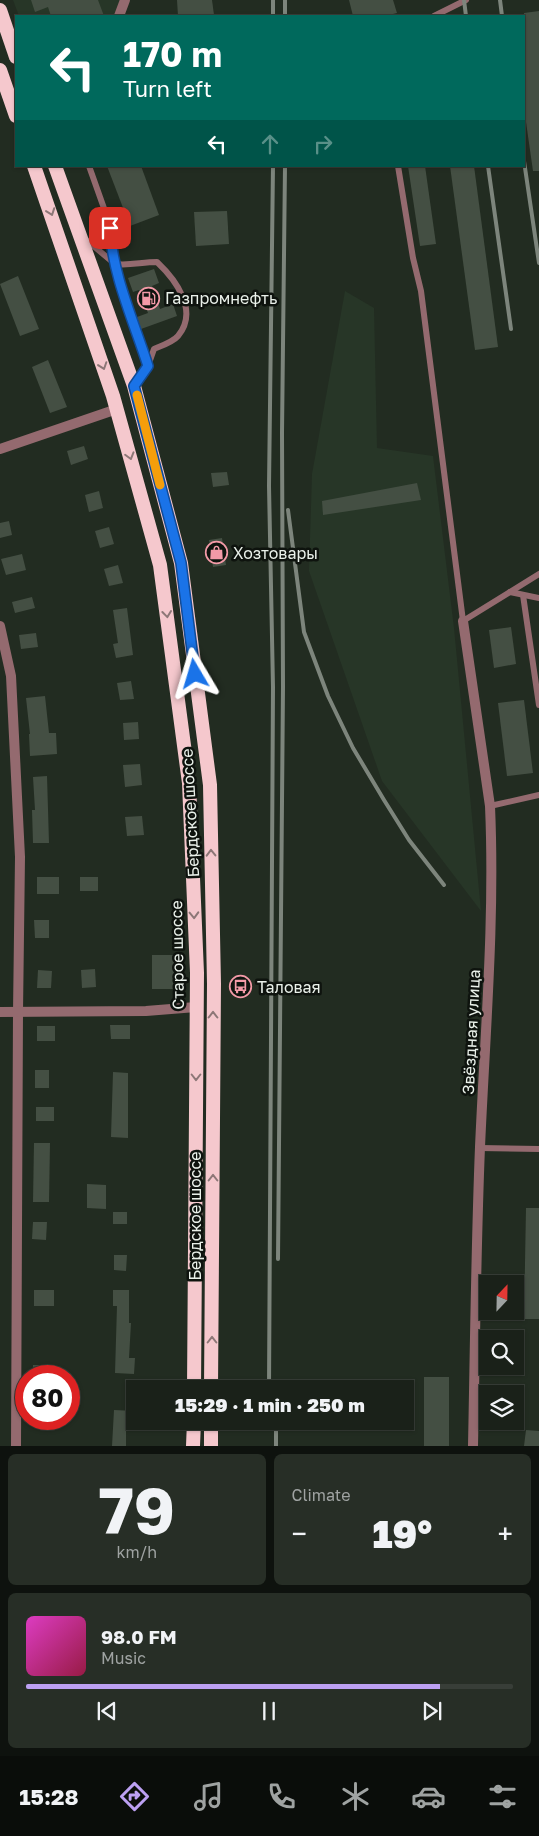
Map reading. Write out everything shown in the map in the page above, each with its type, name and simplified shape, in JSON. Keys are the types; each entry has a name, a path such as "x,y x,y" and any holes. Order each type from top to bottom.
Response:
{"highway":[{"path":"0,10 15,54"},
{"path":"0,70 15,113"},
{"path":"34,167 117,409"},
{"name":"Бердское шоссе","path":"55,167 134,386 181,563 210,785 214,984 211,1380"},
{"name":"Старое шоссе","path":"117,409 160,566 189,783 197,973 194,1380"},
{"path":"194,1430 194,1446"},
{"path":"211,1430 211,1446"}],"street":[{"path":"119,15 125,0"},
{"path":"0,449 117,409"},
{"name":"Звёздная улица","path":"463,622 490,806 491,940 480,1148 473,1446"},
{"path":"0,626 11,676 20,857 16,1446"},
{"path":"0,1012 146,1011 196,1008"}],"lane":[{"path":"436,15 466,0"},
{"path":"88,167 110,228 115,264 148,366"},
{"path":"398,167 413,258 421,291 463,622 539,574"},
{"path":"81,234 115,264 127,266 144,262 157,262 170,275 184,297 186,319 178,337 154,349 148,366 134,386"},
{"path":"510,592 539,598"},
{"path":"523,595 539,705"},
{"path":"490,806 539,795"},
{"path":"480,1148 539,1149"}],"shaded area":[{"path":"13,0 127,0 123,15 19,15"},
{"path":"345,291 374,308 377,448 433,456 454,628 481,911 382,781 309,571 312,474"}],"building":[{"path":"31,0 98,0 104,15 51,15 48,7 35,12"},
{"path":"177,0 212,0 214,15 178,15"},
{"path":"349,0 393,0 397,13 389,15 353,15"},
{"path":"539,11 539,171 533,171 525,115 524,13"},
{"path":"107,167 141,167 159,215 130,226"},
{"path":"408,167 425,167 436,244 420,246"},
{"path":"450,167 474,167 498,347 475,350"},
{"path":"227,211 229,244 196,246 194,212"},
{"name":"Газпромнефть","path":"154,269 159,283 152,286 160,309 173,304 177,316 141,329 137,317 148,313 139,290 133,292 128,278"},
{"path":"18,276 39,329 20,336 0,284"},
{"path":"48,360 67,407 50,413 32,367"},
{"path":"84,446 88,459 71,465 67,451"},
{"path":"227,472 229,485 213,487 211,473"},
{"path":"417,483 421,500 323,515 322,501"},
{"path":"99,491 103,508 89,512 85,495"},
{"path":"9,521 12,535 0,538 0,523"},
{"path":"109,527 114,544 100,548 95,531"},
{"name":"Хозтовары","path":"222,538 226,565 213,567 209,540"},
{"path":"22,554 26,570 6,575 1,559"},
{"path":"118,565 123,583 109,586 104,569"},
{"path":"32,597 35,608 15,613 12,602"},
{"path":"127,608 133,655 116,658 113,644 118,643 113,610"},
{"path":"511,627 516,664 494,668 489,630"},
{"path":"36,633 38,647 21,649 19,635"},
{"path":"131,681 134,699 120,700 117,683"},
{"path":"45,696 49,733 56,733 57,754 30,756 30,734 26,698"},
{"path":"524,700 533,773 507,776 498,703"},
{"path":"138,722 139,739 124,740 123,723"},
{"path":"140,764 142,785 125,787 123,765"},
{"path":"47,776 49,843 33,843 32,810 35,810 33,777"},
{"path":"142,816 144,835 127,836 125,817"},
{"path":"37,877 59,877 59,894 37,894"},
{"path":"80,877 98,877 98,891 80,891"},
{"path":"34,920 49,920 49,938 35,938"},
{"path":"152,955 174,955 174,989 152,989"},
{"path":"95,969 96,987 82,988 81,970"},
{"path":"38,970 52,971 51,988 37,988"},
{"path":"110,1025 130,1025 130,1039 111,1039"},
{"path":"37,1026 55,1026 55,1041 37,1041"},
{"path":"35,1070 49,1070 49,1088 35,1088"},
{"path":"113,1072 128,1073 128,1138 111,1137"},
{"path":"36,1107 54,1107 54,1121 36,1121"},
{"path":"34,1143 50,1143 49,1202 33,1202"},
{"path":"87,1184 106,1185 106,1209 87,1208"},
{"path":"526,1208 539,1208 539,1319 524,1319"},
{"path":"113,1212 127,1212 127,1224 113,1224"},
{"path":"33,1222 47,1222 46,1240 32,1239"},
{"path":"114,1255 127,1255 126,1271 114,1270"},
{"path":"34,1290 54,1290 54,1306 34,1306"},
{"path":"113,1290 129,1290 129,1323 131,1323 129,1358 135,1358 134,1374 115,1373 117,1306 113,1306"},
{"path":"424,1377 449,1377 449,1446 424,1446"},
{"path":"114,1410 126,1411 126,1446 112,1446"},
{"path":"526,1430 539,1431 539,1446 524,1446"}],"railway":[{"path":"273,0 273,15"},
{"path":"285,0 285,15"},
{"path":"464,0 466,15"},
{"path":"500,0 502,15"},
{"path":"269,1380 273,687 269,486 273,167"},
{"path":"278,1259 285,167"},
{"path":"488,167 511,329"},
{"path":"525,167 539,263"},
{"path":"288,510 304,632 328,696 353,748 384,800 409,840 444,885"},
{"path":"276,1430 276,1446"}],"slow traffic":[{"path":"137,395 160,485"}],"place":[{"name":"Газпромнефть","path":"149,298"},
{"name":"Хозтовары","path":"217,553"},
{"name":"Таловая","path":"241,987"}],"route":[{"path":"110,228 115,264 148,366 134,386 181,563 195,674"}]}
